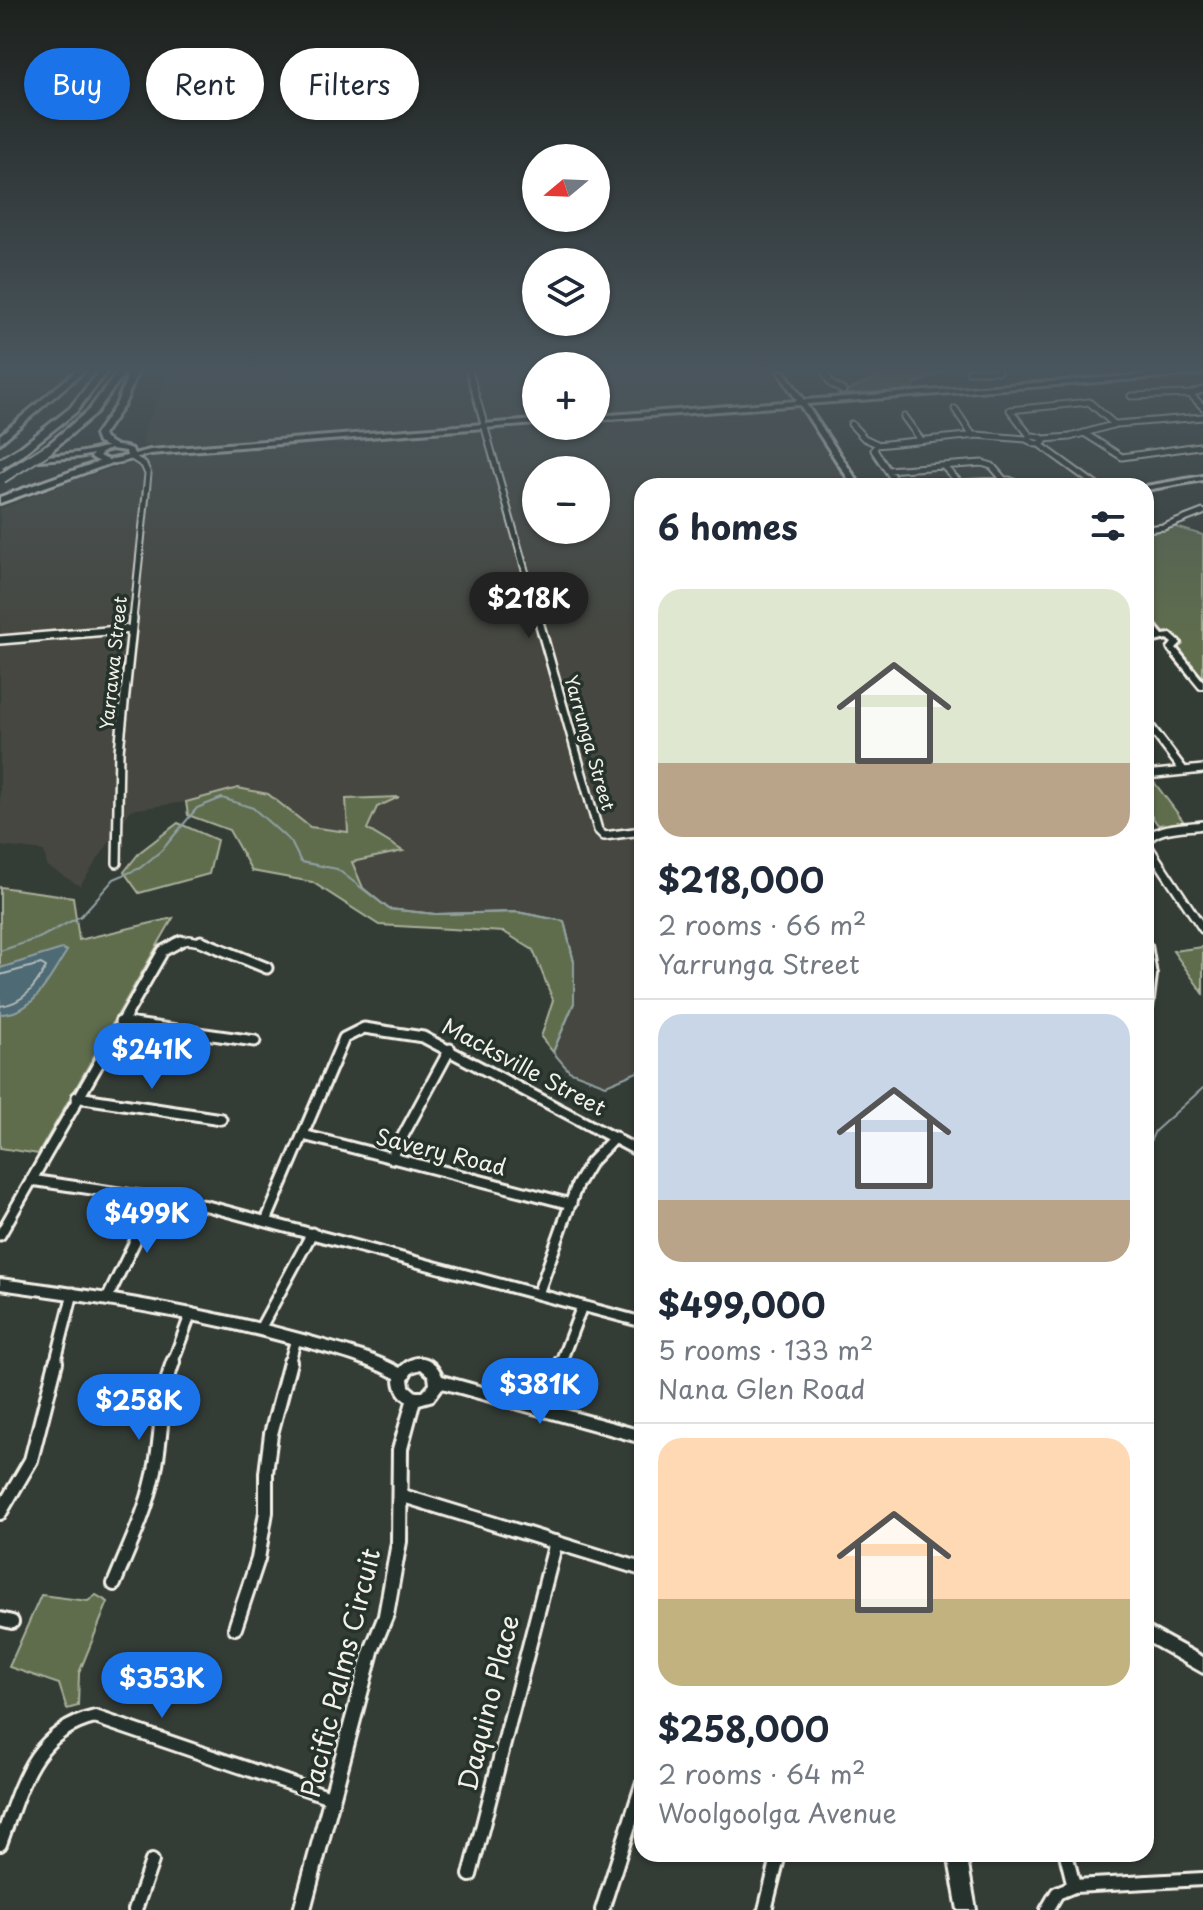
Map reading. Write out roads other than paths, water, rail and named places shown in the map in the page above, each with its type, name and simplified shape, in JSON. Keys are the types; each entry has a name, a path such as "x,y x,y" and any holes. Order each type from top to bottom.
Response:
{"highway":[{"path":"1,478 30,460"},
{"path":"0,500 102,462"}],"main road":[{"path":"0,463 28,460"},
{"path":"0,463 61,460"},
{"path":"91,460 119,461"},
{"path":"143,465 150,460"},
{"path":"840,460 852,478"},
{"path":"958,1862 967,1910"}],"street":[{"path":"136,460 143,465"},
{"name":"Yarrunga Street","path":"495,460 598,830 604,836 634,832"},
{"path":"880,460 892,478"},
{"path":"1065,460 1087,478"},
{"path":"119,461 143,465"},
{"path":"887,470 986,463 1002,478"},
{"name":"Yarrawa Street","path":"117,863 119,751 148,474 143,465"},
{"path":"943,466 954,478"},
{"path":"1154,487 1203,478"},
{"path":"1154,528 1203,512"},
{"path":"0,640 131,629"},
{"path":"1154,642 1172,648 1203,686"},
{"path":"1154,732 1184,771"},
{"path":"1154,774 1203,769"},
{"path":"1154,833 1203,825"},
{"path":"1154,855 1203,929"},
{"path":"0,1235 163,951 178,942 202,940 253,966 267,968"},
{"path":"120,1022 255,1041"},
{"name":"Macksville Street","path":"266,1221 344,1038 364,1028 404,1033 450,1049 634,1148"},
{"path":"391,1158 450,1049"},
{"path":"77,1097 221,1119"},
{"name":"Savery Road","path":"303,1135 571,1204"},
{"path":"538,1294 577,1185 590,1163 615,1137"},
{"path":"31,1180 207,1206 634,1320"},
{"path":"108,1297 156,1198"},
{"path":"260,1329 312,1233"},
{"path":"0,1284 108,1297 191,1312 381,1364 403,1376"},
{"path":"0,1513 31,1460 73,1293"},
{"path":"544,1407 582,1306"},
{"path":"114,1584 143,1514 154,1476 165,1383 191,1312"},
{"path":"235,1628 258,1559 266,1512 266,1473 271,1434 296,1339"},
{"path":"425,1365 433,1369 438,1381 430,1394 414,1398 402,1388 403,1376 413,1366 425,1365"},
{"path":"438,1381 544,1407 634,1435"},
{"name":"Pacific Palms Circuit","path":"302,1910 371,1652 386,1615 399,1542 400,1449 414,1398"},
{"path":"400,1495 634,1566"},
{"name":"Daquino Place","path":"470,1875 556,1542"},
{"path":"1154,1637 1203,1665"},
{"path":"0,1844 27,1777 46,1741 57,1730 82,1718 95,1717 334,1798"},
{"path":"602,1910 634,1810"},
{"path":"135,1910 152,1861"},
{"path":"765,1910 777,1862"},
{"path":"1068,1862 1074,1886"},
{"path":"1047,1910 1057,1893 1074,1886 1203,1879"}],"water":[{"path":"62,949 67,951 40,993 23,1008 0,1014 0,968"}],"waterway":[{"path":"0,951 39,938 81,916 114,879 140,868 162,850 197,808 222,798 253,808 291,842 301,862 337,869 389,909 435,914 517,912 564,921 574,962 574,1003 553,1052 569,1071 606,1085 634,1073"},
{"path":"1154,1133 1203,1088"}]}
